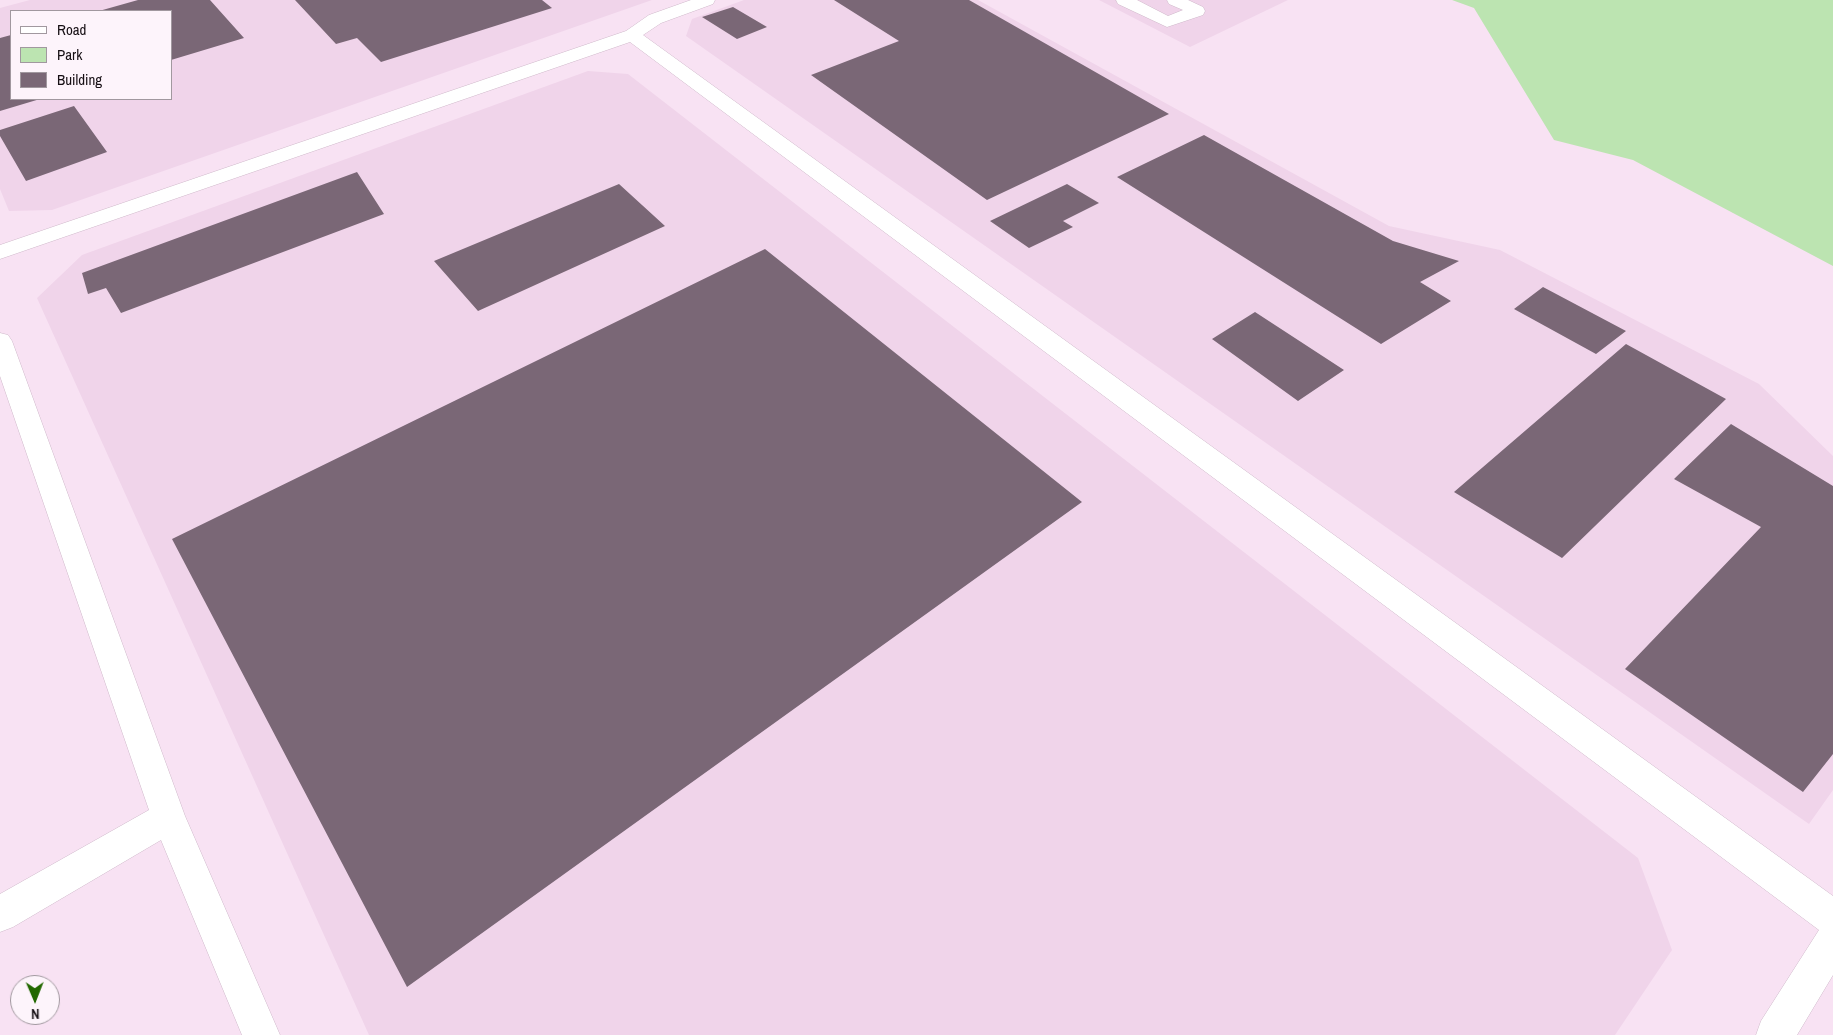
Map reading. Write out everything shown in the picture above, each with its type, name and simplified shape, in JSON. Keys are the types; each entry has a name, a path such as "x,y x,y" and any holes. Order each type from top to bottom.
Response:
{"street":[{"path":"0,252 632,35 655,19 707,0"},
{"path":"1124,0 1167,22 1197,11 1176,0"},
{"path":"632,35 1833,918"},
{"path":"0,341 168,816 260,1035"},
{"path":"0,914 168,816"},
{"path":"1775,1035 1833,941"}],"shaded area":[{"path":"30,0 652,0 52,210 9,211 0,189 0,8"},
{"path":"744,0 978,0 1389,226 1500,250 1759,384 1833,456 1833,790 1809,824 686,36 692,19"},
{"path":"1099,0 1288,0 1190,47"},
{"path":"588,71 628,74 1638,858 1672,950 1615,1035 369,1035 37,298 82,255"}],"green space":[{"path":"1452,0 1833,0 1833,266 1633,160 1554,140 1474,8"}],"building":[{"path":"138,0 210,0 244,38 172,60 172,10 103,10"},
{"path":"295,0 542,0 552,8 381,62 357,38 336,44"},
{"path":"834,0 969,0 1169,114 987,200 811,75 899,41"},
{"path":"733,7 767,27 737,39 702,17"},
{"path":"10,35 10,100 37,100 0,111 0,38"},
{"path":"74,106 107,152 26,181 0,136 0,130"},
{"path":"1204,135 1393,241 1459,261 1420,282 1451,301 1381,344 1117,177"},
{"path":"357,172 384,214 121,313 106,288 88,294 82,273"},
{"path":"619,184 665,226 478,311 434,261"},
{"path":"1067,184 1099,203 1063,221 1073,227 1029,248 990,221"},
{"path":"765,249 1082,502 407,987 172,539"},
{"path":"1543,287 1626,331 1596,354 1514,309"},
{"path":"1255,312 1344,370 1298,401 1212,339"},
{"path":"1626,344 1726,399 1562,558 1454,492"},
{"path":"1731,424 1833,486 1833,754 1803,792 1625,669 1761,527 1674,479"}]}
